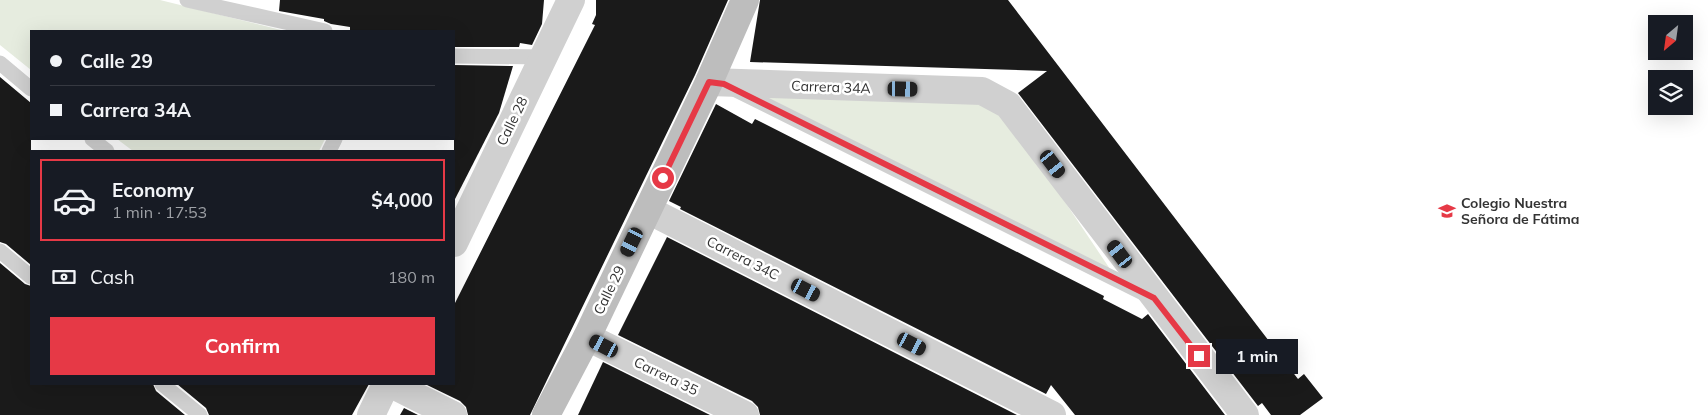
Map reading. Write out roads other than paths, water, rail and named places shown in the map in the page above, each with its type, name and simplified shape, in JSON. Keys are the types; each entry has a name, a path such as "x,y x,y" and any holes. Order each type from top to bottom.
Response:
{"street":[{"name":"Calle 28","path":"455,241 571,0"},
{"name":"Calle 29","path":"546,415 587,337 648,210 717,83 745,0"},
{"name":"Carrera 34A","path":"717,83 982,91 1008,105 1245,415"},
{"name":"Carrera 34C","path":"648,210 1052,415"},
{"name":"Carrera 35","path":"587,337 745,415"},
{"path":"371,415 386,385"},
{"path":"393,385 453,415"}],"lane":[{"path":"187,0 321,30"},
{"path":"455,56 543,57"},
{"path":"0,63 30,88"},
{"path":"717,83 1154,298"},
{"path":"93,140 106,150"},
{"path":"0,251 30,276"},
{"path":"163,385 200,415"}],"place":[{"name":"Colegio Nuestra Señora de Fátima","path":"1447,211"}]}
